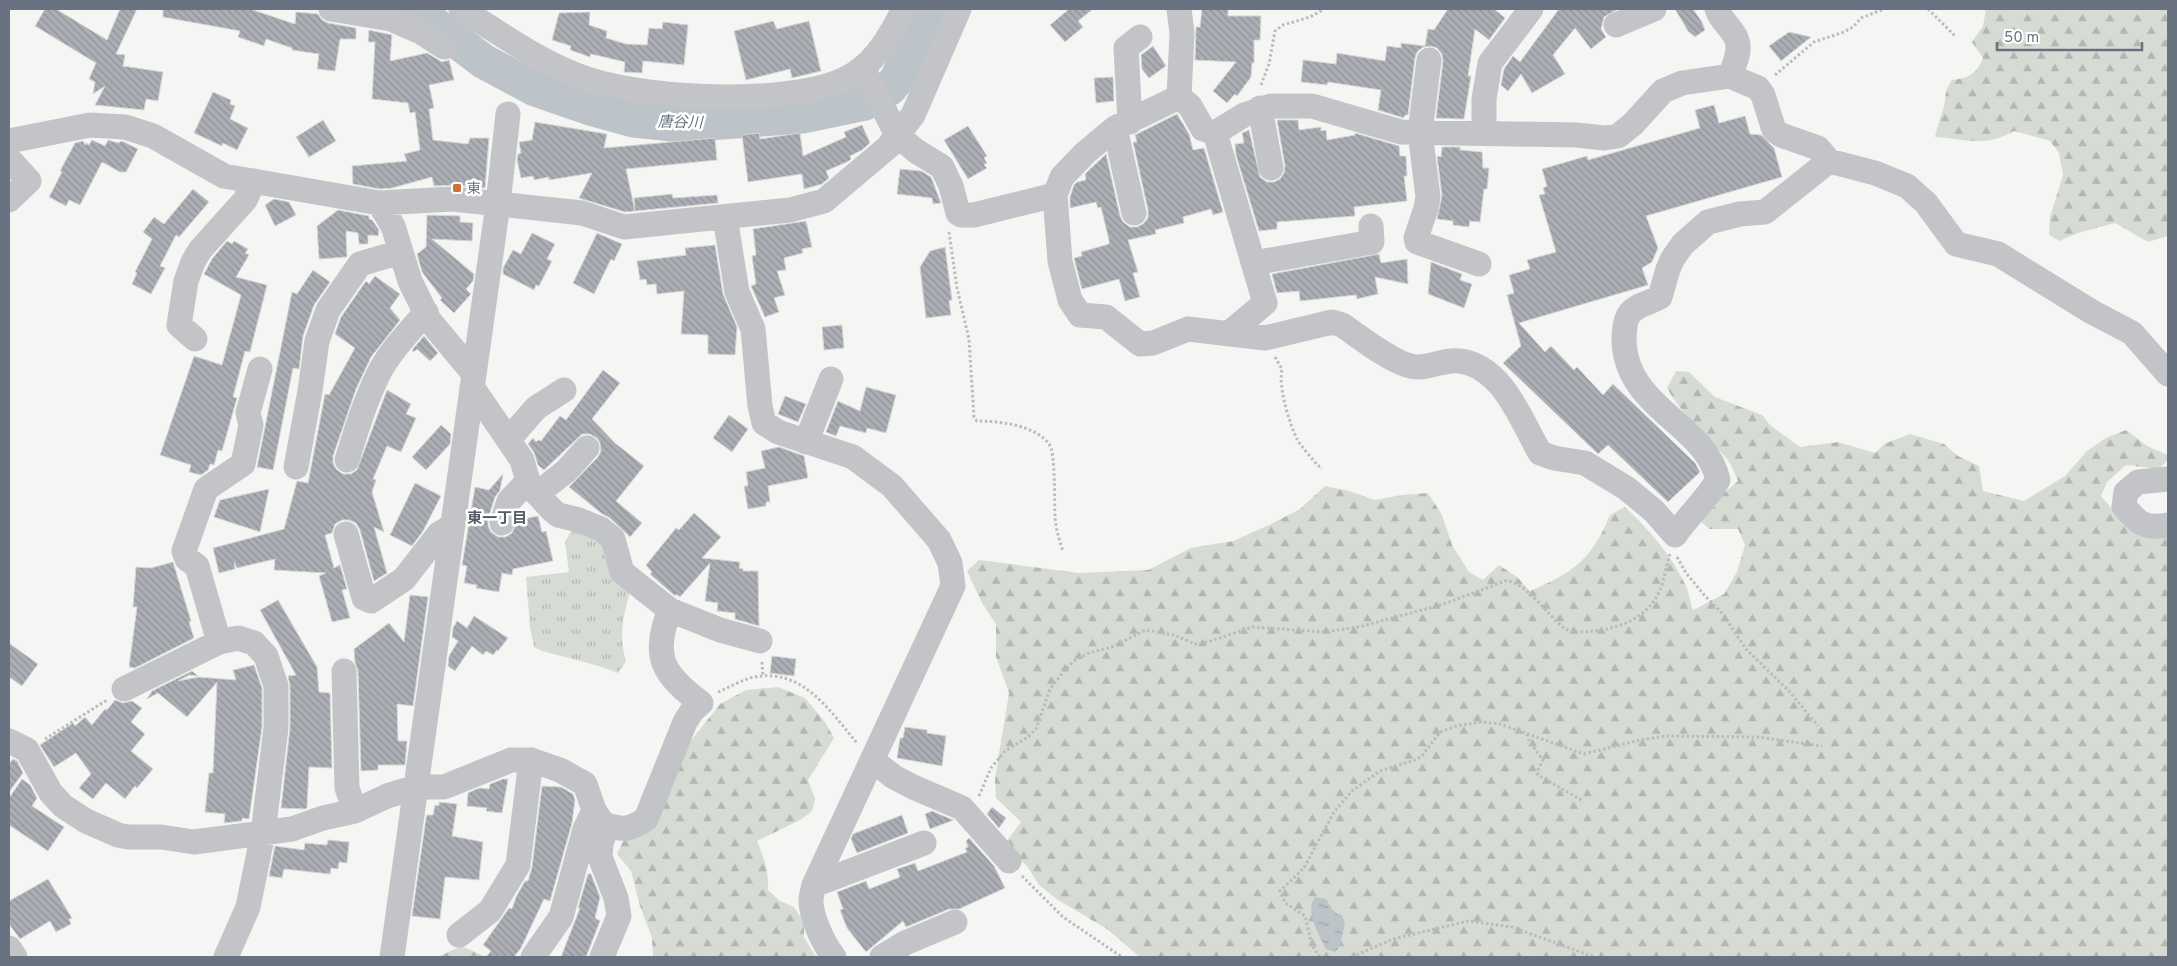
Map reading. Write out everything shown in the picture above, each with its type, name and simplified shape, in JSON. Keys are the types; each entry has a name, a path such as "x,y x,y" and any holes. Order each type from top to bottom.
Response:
{"street":[{"path":"331,9 391,19 421,32 444,47"},
{"path":"462,9 538,57 590,80 632,91 697,96 800,93 866,75"},
{"path":"866,75 904,9"},
{"path":"9,141 90,125 124,127 153,136 224,176 254,182 379,203 453,199 582,213 624,227 790,210 824,201 888,148 913,115 959,9"},
{"path":"1179,97 1182,33 1180,9"},
{"path":"1616,25 1654,9"},
{"path":"1717,9 1720,19 1737,39 1738,57 1730,76"},
{"path":"1484,133 1484,99 1490,63 1524,11"},
{"path":"1134,213 1123,125 1126,48 1140,37"},
{"path":"1429,60 1420,132 1428,197 1416,238 1417,242 1479,264"},
{"path":"866,75 897,135 916,151 942,167 951,186 958,213 961,215 974,215 1055,195"},
{"path":"1179,97 1190,106 1203,129 1215,133 1257,109 1271,106 1312,106 1401,132 1576,135 1604,138 1618,136 1633,124 1663,92 1682,83 1730,76 1758,88 1763,95 1774,130 1781,135 1818,148 1829,161 1876,173 1907,186 1926,203 1956,244 1998,254 2092,312 2132,333 2168,374"},
{"path":"1179,97 1123,125 1084,153 1062,177 1055,195 1060,261 1070,300 1080,315 1106,317 1140,344 1153,344 1188,329 1265,338 1332,322 1342,325 1408,366 1428,367 1443,362 1460,361 1481,367 1504,389 1540,453 1554,458 1585,463 1626,488 1654,511 1675,535 1691,513 1707,497 1718,480 1708,454 1658,407 1633,379 1627,364 1625,351 1625,327 1628,315 1638,306 1660,296 1668,269 1674,258 1684,244 1708,222 1740,214 1766,212 1829,161"},
{"path":"1257,109 1271,168"},
{"path":"392,957 498,204 508,114"},
{"path":"1215,133 1265,303 1228,334"},
{"path":"9,159 29,181 9,200"},
{"path":"195,339 179,325 186,281 193,262 200,250 245,200 254,182"},
{"path":"379,203 393,226 410,281 430,320 473,381 522,460 532,488 558,515 579,520 601,530 613,539 622,572 670,610 720,630 760,641"},
{"path":"725,217 737,292 753,329 760,406 764,423 778,432 853,457 892,486 939,540 950,563 953,586 814,885 811,902 815,918 828,950 834,957"},
{"path":"1254,263 1372,242 1371,226"},
{"path":"296,467 317,342 328,310 360,264 400,252"},
{"path":"347,460 363,409 380,372 426,312"},
{"path":"219,642 197,566 187,559 184,551 206,489 243,464 250,425 248,413 260,369"},
{"path":"806,442 831,380"},
{"path":"509,440 536,408 564,390"},
{"path":"502,522 509,501 566,471 586,448"},
{"path":"2168,479 2138,482 2126,492 2124,506 2136,521 2151,527 2168,525"},
{"path":"346,534 364,598 371,602 404,579 440,534 452,526"},
{"path":"601,818 620,830 634,827 646,819 685,722 692,711 701,703 683,690 665,668 660,647 664,626 670,610"},
{"path":"124,689 219,642 238,638 254,644 266,656 276,686 276,728 263,833 248,907 226,957"},
{"path":"344,671 347,788 355,811"},
{"path":"18,746 52,793 64,806 86,821 118,835 128,837 161,836 194,842 292,828 323,818 355,811 387,796 416,787 444,787 511,760 531,760 560,770 585,784 601,818 600,857 616,898 619,916 602,957"},
{"path":"459,935 490,911 518,864 531,760"},
{"path":"872,760 894,777 953,803 966,811 1008,860"},
{"path":"532,957 561,917 585,828 601,818"},
{"path":"814,885 924,843"},
{"path":"882,957 905,943 955,922"},
{"path":"9,948 15,957"}],"path":[{"path":"1257,109 1258,94 1269,64 1275,31 1283,24 1310,17 1324,9"},
{"path":"1758,88 1814,42 1844,32 1853,27 1861,18 1884,9"},
{"path":"1928,9 1956,37"},
{"path":"958,213 949,230 949,239 957,288 969,339 974,417 977,421 989,421 1027,430 1050,445 1053,456 1057,534 1063,551"},
{"path":"1265,338 1266,344 1282,369 1281,375 1287,410 1298,440 1315,463 1322,469"},
{"path":"966,811 973,806 991,768 1005,750 1028,737 1036,729 1050,688 1064,671 1074,661 1089,653 1115,646 1145,630 1166,633 1195,644 1208,642 1252,627 1323,632 1359,628 1444,604 1505,581 1512,581 1521,586 1564,628 1571,632 1579,633 1616,628 1637,617 1653,602 1661,588 1672,549 1686,573 1722,613 1746,649 1789,691 1818,726"},
{"path":"701,703 752,678 782,678 794,681 808,688 872,760"},
{"path":"18,746 124,689"},
{"path":"1320,957 1312,945 1305,916 1285,903 1280,891 1304,868 1334,812 1352,791 1380,771 1422,756 1440,732 1456,726 1481,722 1500,724 1584,754 1640,740 1666,736 1758,737 1822,746"},
{"path":"1527,733 1529,741 1543,760 1536,772 1538,775 1583,801"},
{"path":"1008,860 1034,890 1063,917 1122,957"},
{"path":"1352,957 1393,939 1468,921 1512,927 1594,957"}],"green space":[{"path":"1986,9 2168,9 2168,236 2148,242 2115,223 2078,233 2059,241 2049,235 2050,217 2063,175 2059,153 2050,141 2014,131 1984,141 1935,137 1944,106 1946,91 1952,80 1971,74 1978,68 1983,58 1972,42 1983,26"},
{"path":"1676,371 1689,372 1715,397 1762,415 1771,426 1800,447 1838,442 1875,453 1884,444 1910,434 1944,444 1958,456 1979,466 1983,491 2024,501 2065,476 2087,451 2106,438 2126,430 2147,446 2168,455 2168,460 2159,469 2126,465 2107,482 2101,496 2118,516 2168,534 2168,957 1140,957 1107,929 1058,900 1039,885 1027,866 1003,846 1021,822 996,798 995,778 1009,693 996,657 996,624 982,603 967,571 979,560 1079,573 1148,570 1191,548 1233,541 1271,524 1300,509 1325,486 1349,491 1375,500 1428,493 1442,515 1452,545 1469,572 1483,580 1499,565 1517,577 1530,591 1558,578 1579,563 1596,543 1610,515 1625,507 1650,533 1673,562 1686,587 1693,610 1724,594 1737,572 1745,545 1738,529 1709,529 1696,517 1738,481 1728,460 1688,418 1667,388"},
{"path":"574,525 600,534 631,587 622,632 626,661 618,673 534,647 530,628 526,577 569,572 565,542"},
{"path":"778,687 805,698 825,722 834,738 808,780 815,799 812,811 800,820 757,841 766,865 768,890 780,901 794,907 804,923 804,937 816,957 653,957 652,938 640,906 631,871 617,854 625,837 683,751 720,704 746,690"},
{"path":"461,946 484,956 485,957 438,957"}],"water":[{"path":"1315,897 1326,899 1345,924 1339,948 1335,952 1326,949 1314,923 1311,909"}],"building":[{"path":"45,9 56,9 107,40 120,9 137,9 116,54 125,55 123,66 163,72 158,101 146,99 144,110 95,105 105,86 93,94 95,82 89,79 96,63 35,26"},
{"path":"163,9 250,9 295,24 296,12 318,14 322,20 328,23 356,28 356,39 340,39 335,71 317,69 319,54 292,50 292,48 266,39 264,46 238,37 240,31 163,17"},
{"path":"1069,9 1093,9 1078,21 1083,27 1065,42 1050,25"},
{"path":"1202,9 1228,9 1228,16 1261,16 1260,40 1254,40 1254,63 1252,63 1251,77 1237,96 1235,94 1227,103 1213,91 1236,62 1195,60 1196,27 1200,27"},
{"path":"1448,9 1494,9 1505,18 1489,40 1475,29 1468,76 1471,76 1464,119 1436,118 1443,61 1442,54 1437,48 1431,46 1423,47 1417,52 1408,115 1405,115 1404,118 1378,110 1381,90 1328,82 1327,85 1301,82 1303,60 1336,64 1337,53 1385,61 1387,46 1401,48 1401,43 1425,46 1428,29 1434,30"},
{"path":"1559,9 1618,9 1604,17 1601,29 1606,37 1591,49 1575,28 1553,55 1565,74 1532,93 1521,74 1508,91 1501,85 1504,69 1513,56 1520,62"},
{"path":"1675,9 1693,9 1705,30 1695,37 1688,31"},
{"path":"590,12 589,25 607,31 606,38 626,44 647,45 649,28 662,29 663,22 688,25 684,65 643,61 642,73 624,72 625,62 591,54 590,57 570,50 571,46 552,40 559,13"},
{"path":"773,21 777,29 809,21 821,71 792,78 790,69 746,80 734,31"},
{"path":"369,30 392,35 390,61 427,53 442,62 449,60 454,80 429,85 434,108 429,109 433,140 468,144 470,138 489,138 485,188 454,185 434,186 432,177 392,188 380,189 353,184 352,166 407,161 404,154 420,150 415,112 410,113 408,103 372,99 375,42 368,42"},
{"path":"1789,32 1811,37 1781,61 1769,46"},
{"path":"1153,46 1166,66 1149,78 1142,69 1141,55"},
{"path":"1113,77 1114,101 1096,103 1094,78"},
{"path":"213,92 231,100 230,104 235,106 230,119 248,128 237,150 223,143 222,146 194,133"},
{"path":"1714,105 1719,123 1745,116 1750,134 1761,135 1774,148 1782,177 1646,216 1658,248 1652,262 1642,268 1648,285 1519,323 1545,352 1551,346 1574,370 1577,367 1603,395 1613,384 1695,463 1700,472 1668,502 1608,445 1598,454 1503,363 1521,346 1507,295 1514,293 1509,275 1530,269 1527,260 1556,252 1539,195 1545,194 1543,188 1547,186 1542,169 1587,156 1588,160 1700,128 1695,110"},
{"path":"1177,114 1189,134 1193,150 1204,148 1223,212 1213,215 1211,209 1183,217 1184,223 1155,230 1156,234 1128,240 1138,272 1133,273 1140,297 1125,301 1119,279 1082,289 1074,258 1082,256 1081,252 1109,244 1109,240 1101,207 1098,208 1096,202 1070,208 1070,197 1074,185 1077,182 1086,180 1085,174 1106,154 1123,222 1130,227 1137,227 1143,224 1148,218 1148,210 1133,142 1137,142 1135,135"},
{"path":"323,120 336,141 309,157 296,137"},
{"path":"1277,120 1298,120 1299,130 1321,127 1321,131 1326,130 1327,140 1355,135 1355,133 1399,146 1400,156 1406,156 1407,176 1404,176 1407,201 1354,207 1355,216 1277,222 1277,229 1259,231 1236,155 1235,144 1244,143 1242,133 1249,130 1260,177 1267,182 1274,182 1280,179 1284,173 1285,166"},
{"path":"535,122 607,134 604,148 715,138 717,160 626,169 635,211 625,212 579,198 592,173 549,180 549,177 534,180 533,176 521,178 517,160 518,154 521,153 519,142 532,140"},
{"path":"862,125 870,143 862,150 850,156 851,159 849,161 826,171 829,178 822,184 804,189 802,174 748,182 742,135 759,133 760,139 800,133 803,156 846,137 844,132"},
{"path":"968,126 987,156 984,158 987,163 984,165 987,168 968,179 944,140"},
{"path":"92,140 105,146 108,140 118,143 122,141 138,149 126,172 120,172 102,162 80,205 69,200 66,206 49,197 75,143 83,141 85,145 86,143 89,145"},
{"path":"1442,147 1460,147 1460,150 1482,152 1483,168 1489,168 1480,222 1470,221 1469,227 1453,225 1453,221 1437,219 1442,196 1437,156 1441,157"},
{"path":"900,169 921,171 931,177 941,203 933,204 932,198 897,194"},
{"path":"193,189 209,202 179,237 176,235 160,266 165,268 151,294 132,284 137,273 135,272 152,239 143,232 154,217 164,224"},
{"path":"672,194 673,198 717,195 718,203 635,211 634,198"},
{"path":"274,199 289,202 296,215 275,226 265,205"},
{"path":"338,210 369,216 369,219 372,220 379,230 378,236 368,235 368,244 359,244 358,233 346,231 347,257 319,259 317,226"},
{"path":"427,215 460,216 460,222 473,223 472,241 432,239 474,274 473,281 466,289 471,294 454,313 440,300 442,298 422,272 417,254 426,247"},
{"path":"806,221 812,247 802,249 803,253 784,258 786,270 777,271 785,295 774,298 779,312 765,317 751,286 756,284 752,256 756,255 753,229"},
{"path":"532,233 555,244 547,259 552,261 539,286 536,285 534,290 503,274 503,268 513,250 521,254"},
{"path":"597,233 622,244 614,261 611,259 594,294 573,283"},
{"path":"227,241 232,244 234,241 248,249 245,253 249,255 236,277 267,285 250,352 245,351 233,397 237,398 222,451 218,450 214,465 210,464 208,470 201,475 189,472 191,465 160,455 194,356 222,365 241,295 204,274 212,259"},
{"path":"715,245 723,294 737,327 735,355 708,354 708,335 681,334 684,291 657,294 656,284 647,285 646,279 640,280 637,261 686,255 685,248"},
{"path":"945,247 952,300 949,301 951,315 926,318 920,267 930,251"},
{"path":"1379,254 1381,263 1407,259 1408,284 1375,277 1378,294 1357,299 1356,295 1300,301 1299,291 1277,293 1272,274"},
{"path":"1431,262 1462,274 1460,280 1472,284 1464,308 1428,294"},
{"path":"313,270 330,282 314,305 303,336 299,369 293,368 273,470 257,467 292,292 297,294"},
{"path":"375,276 400,294 390,308 400,320 371,357 356,389 333,456 333,463 336,469 343,474 351,474 357,470 387,390 411,404 406,414 416,418 401,452 387,446 373,479 376,480 372,492 384,532 374,527 387,573 374,581 360,530 356,523 342,520 335,524 332,533 325,535 334,568 340,565 347,589 342,590 350,618 332,622 319,576 326,573 274,570 275,559 237,568 234,562 235,569 219,573 213,548 284,529 297,481 308,483 325,394 329,395 355,348 335,334 341,317 366,281 369,284"},
{"path":"842,325 844,348 824,350 822,327"},
{"path":"424,336 438,353 430,361 417,349 414,352 412,350"},
{"path":"603,370 620,383 592,419 615,443 644,466 616,501 642,523 630,537 610,518 569,487 598,457 601,451 597,438 590,434 582,434 544,470 538,465 534,452 528,444 533,438 536,442 538,440 541,441 560,416 566,420"},
{"path":"866,387 896,395 886,433 867,428 866,433 840,426 836,436 826,432 838,401 860,411"},
{"path":"785,396 806,404 798,422 778,414"},
{"path":"729,415 748,429 732,452 713,438"},
{"path":"441,425 451,434 450,444 426,470 412,457"},
{"path":"779,447 804,456 808,478 768,486 770,502 766,502 766,506 748,509 744,486 748,486 746,472 765,468 761,451"},
{"path":"503,474 500,490 495,497 488,519 488,526 491,532 498,537 506,537 512,533 518,520 538,516 542,532 546,531 553,561 513,569 512,575 502,573 499,592 476,588 477,585 464,583 467,566 462,565 475,487 489,490"},
{"path":"415,483 441,496 423,531 412,546 390,535"},
{"path":"269,489 260,532 214,517 220,500"},
{"path":"694,513 721,537 702,558 740,562 739,568 743,569 743,571 758,571 759,626 735,619 735,613 717,611 718,603 705,601 710,563 680,597 676,594 675,596 650,574 652,572 646,565 676,528 679,530"},
{"path":"173,562 191,621 189,622 194,638 135,668 129,667 137,607 133,607 136,567 151,568"},
{"path":"410,595 428,597 413,706 397,704 398,741 407,741 405,765 378,765 378,770 361,771 358,671 354,649 389,623 404,642"},
{"path":"278,600 317,667 319,692 330,693 332,768 309,767 307,808 305,809 281,808 290,728 290,686 288,676 296,675 260,610"},
{"path":"474,616 508,638 493,655 486,651 483,655 472,646 455,671 448,666 449,656 458,641 452,637 453,628 457,621 467,628"},
{"path":"9,643 38,664 22,686 9,677"},
{"path":"772,656 796,659 794,676 770,673"},
{"path":"254,665 262,688 262,727 249,819 242,818 242,821 224,823 225,814 205,812 209,773 213,773 217,682 187,717 158,693 147,699 152,691 192,671 198,676 189,675 178,681 199,677 236,680 233,670"},
{"path":"115,700 123,703 132,701 142,708 131,722 145,734 131,751 153,769 137,788 135,786 125,799 106,783 93,799 79,788 91,774 76,753 54,767 40,745 73,723 75,726 85,717 92,725"},
{"path":"905,727 927,730 927,733 946,736 942,766 897,758 900,738 903,738"},
{"path":"13,759 17,761 23,773 9,792 9,764"},
{"path":"22,779 30,785 37,798 32,806 64,827 48,851 9,825 9,798"},
{"path":"508,779 502,813 486,811 487,808 467,806 468,793 479,788 489,789 490,784"},
{"path":"542,786 561,787 573,794 575,800 572,823 550,901 544,899 521,948 514,957 486,957 491,951 483,945 509,908 512,909 525,881 528,881 532,867"},
{"path":"439,802 457,804 452,836 483,842 479,880 445,877 440,919 412,916 426,818 427,815 433,815 435,805 439,806"},
{"path":"992,807 1006,818 999,828 987,814"},
{"path":"932,811 954,820 930,829 925,814"},
{"path":"902,815 908,833 857,853 851,839 853,834"},
{"path":"969,838 994,866 1005,888 959,909 949,909 906,927 903,921 866,952 847,928 840,910 843,909 837,892 866,881 869,889 900,877 897,869 915,863 918,871 967,852 965,848 968,847 966,841"},
{"path":"328,840 349,842 347,863 339,862 338,869 331,868 330,874 284,869 282,878 269,876 275,846 304,850 305,843 327,845"},
{"path":"588,874 591,874 600,897 595,918 600,921 586,957 561,957 580,908 578,908"},
{"path":"48,879 72,918 69,919 71,924 56,932 50,921 20,939 9,924 9,901"}],"waterway":[{"name":"唐谷川","path":"401,9 425,17 483,61 535,89 590,108 634,120 682,125 802,116 865,103 890,88 897,79 933,9"}],"place":[{"name":"東","path":"457,188"}],"district":[{"name":"東一丁目","path":"497,518"}]}
